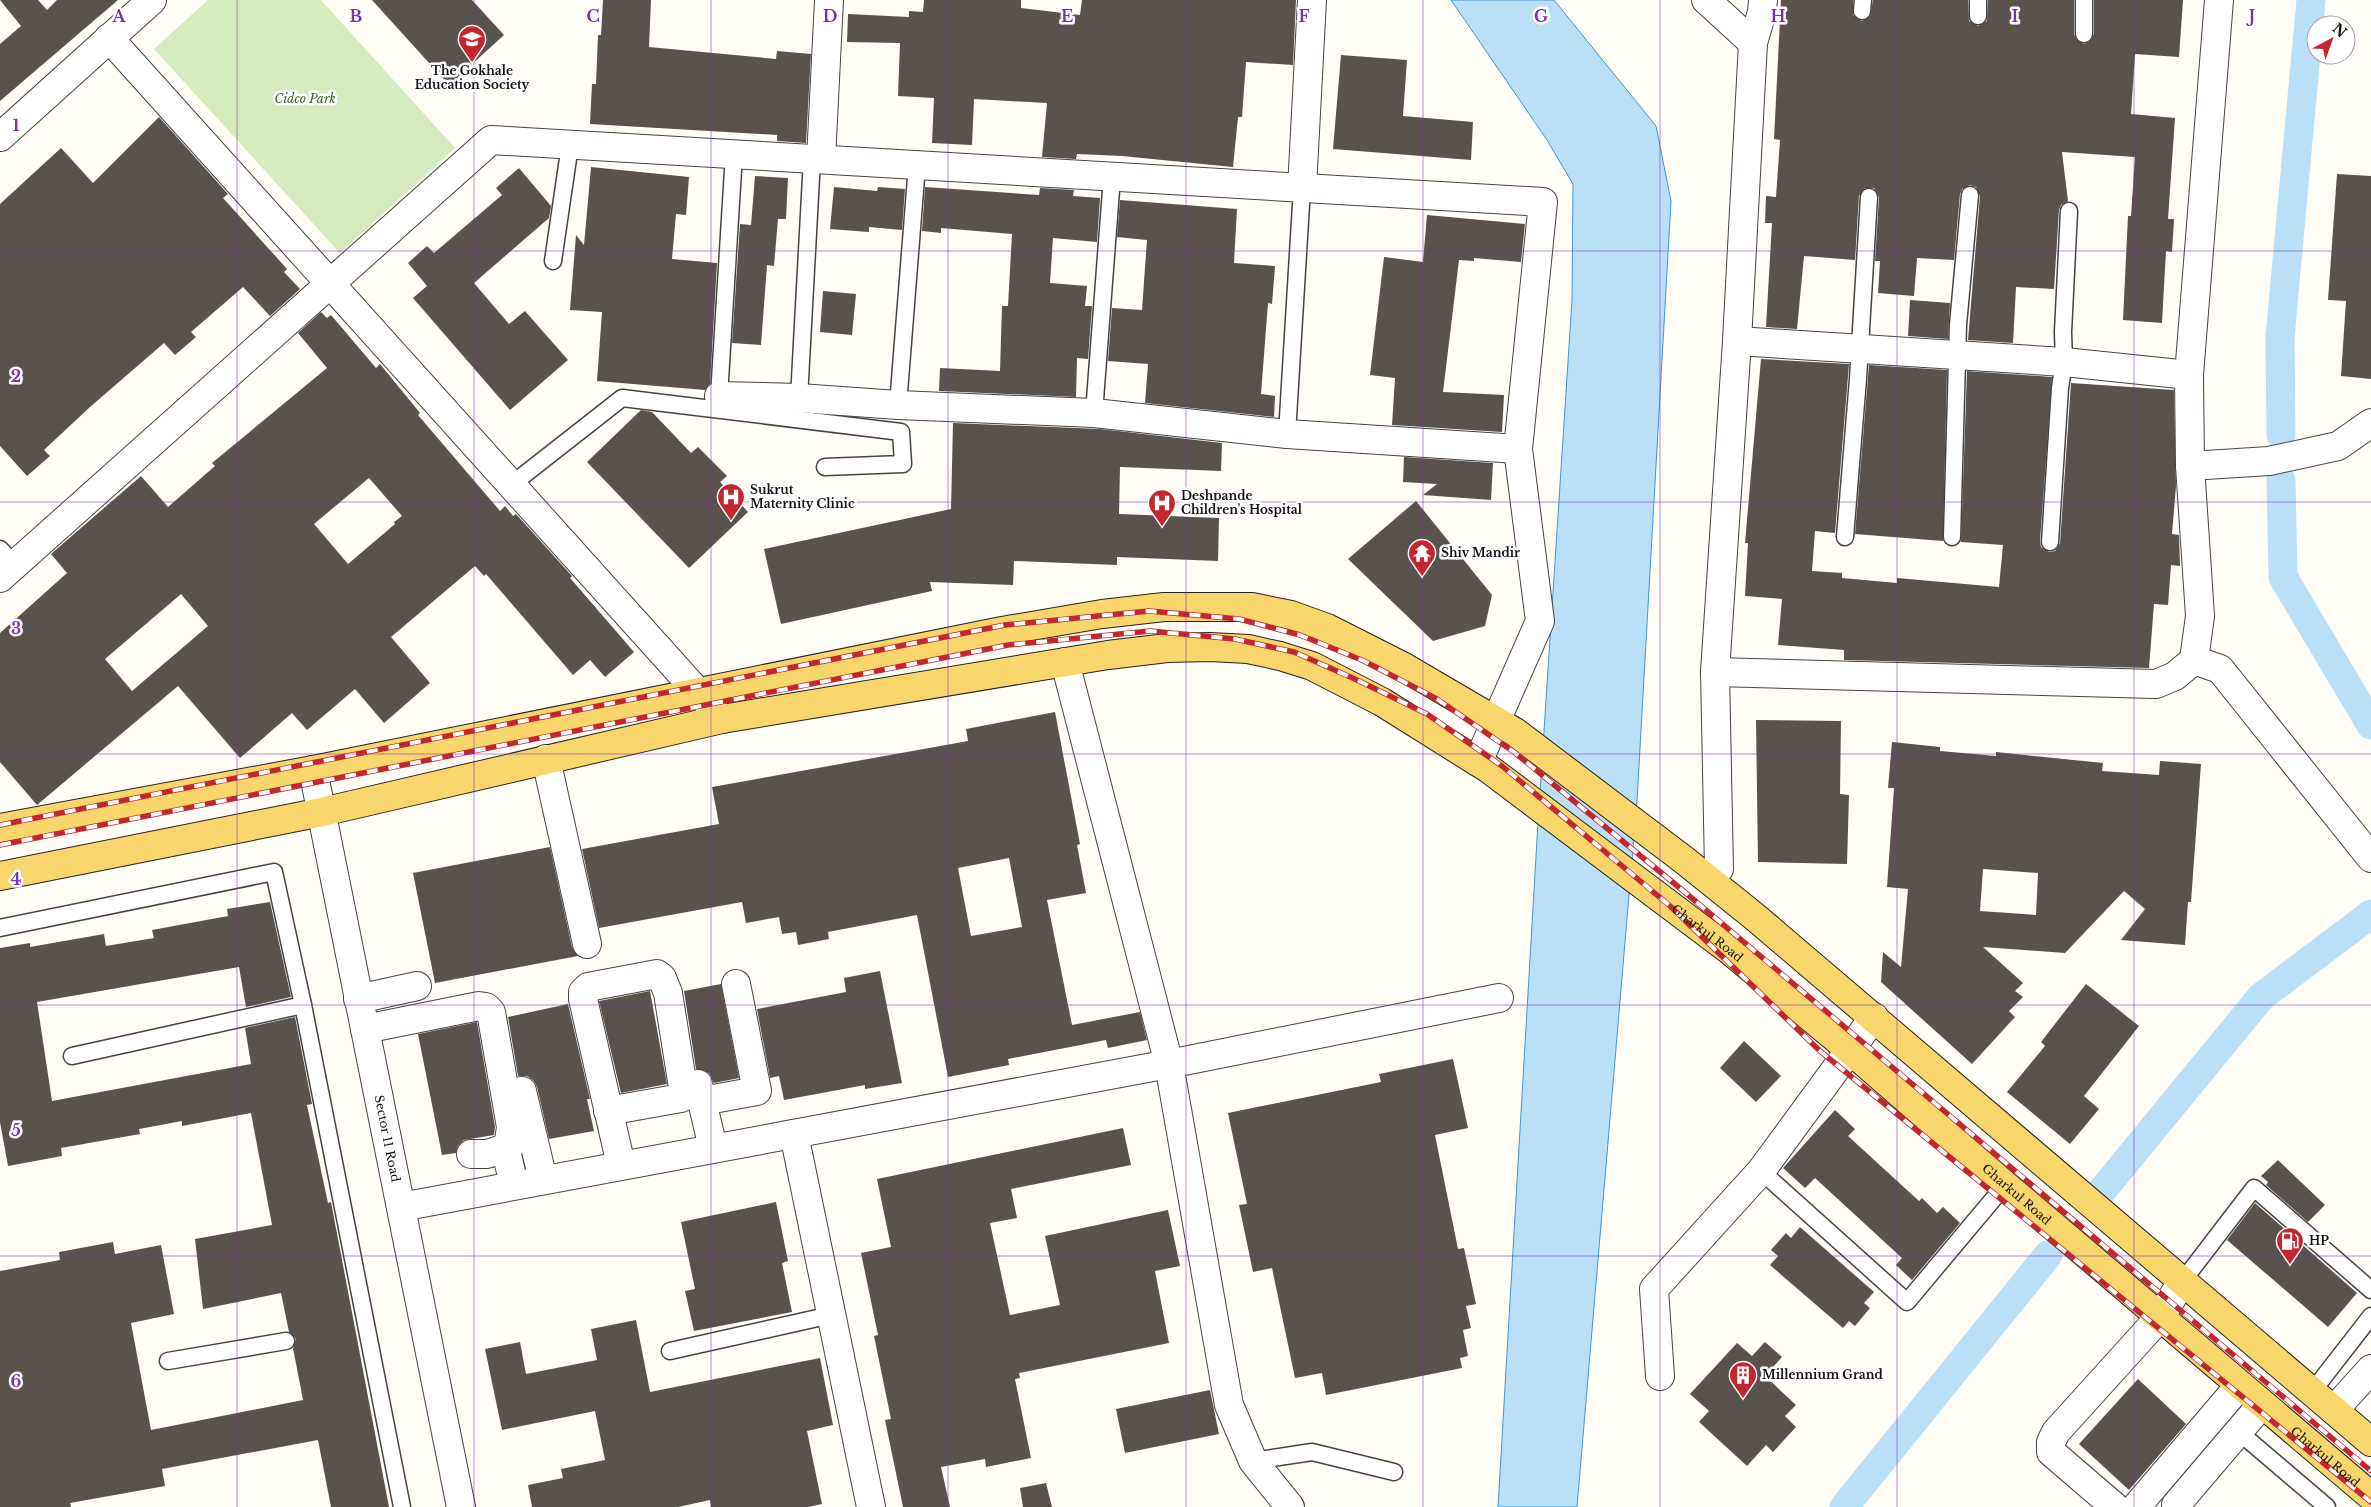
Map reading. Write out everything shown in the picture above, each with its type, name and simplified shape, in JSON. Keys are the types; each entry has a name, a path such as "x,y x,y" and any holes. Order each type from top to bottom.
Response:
{"main road":[{"path":"0,828 313,770 1002,631 1102,614 1164,607 1252,607 1292,615 1328,628 1404,667 1506,726 1684,860 1716,876 1874,1018 2371,1442"},
{"name":"Gharkul Road","path":"0,876 322,812 722,719 1065,662 1167,648 1248,649 1280,656 1312,666 1366,694 1483,765 1728,949 1850,1050 2005,1185 2371,1496"}],"street":[{"path":"0,137 152,0"},
{"path":"817,159 829,0"},
{"path":"1302,188 1312,0"},
{"path":"1706,0 1753,43"},
{"path":"1716,876 1715,672 1737,341 1753,43 1762,12 1763,0"},
{"path":"1715,672 2156,684 2175,676 2194,660 2200,616 2190,466 2189,375 2218,0"},
{"path":"109,38 722,719"},
{"path":"5,564 330,283 491,140 1543,202 1518,449 1540,621 1506,726 1483,765"},
{"path":"1737,341 2064,362 2189,375"},
{"path":"719,396 799,398 898,405 1094,413 1287,434 1518,449"},
{"path":"2190,466 2269,461 2338,446 2371,423"},
{"path":"2194,660 2220,669 2371,858"},
{"path":"1065,662 1169,1064 1229,1405 1253,1461 1290,1507"},
{"path":"546,759 587,944"},
{"name":"Sector 11 Road","path":"313,770 461,1507"},
{"path":"608,1111 681,1098 684,1094 668,993 662,978 657,974 588,987 582,992 608,1111 616,1166"},
{"path":"702,1101 757,1090 736,984"},
{"path":"358,999 417,986"},
{"path":"679,991 713,1148"},
{"path":"400,1207 1169,1064 1499,998"},
{"path":"574,1003 616,1166"},
{"path":"365,1029 476,1007 486,1007 491,1012 511,1127 507,1155 514,1185"},
{"path":"1660,1376 1654,1289 1761,1170 1874,1018"},
{"path":"508,1026 543,1180"},
{"path":"794,1134 871,1507"},
{"path":"471,1154 487,1154 509,1147"},
{"path":"2115,1507 2051,1452 2051,1442 2056,1432 2160,1317 2182,1282"},
{"path":"2334,1410 2371,1369"},
{"path":"2136,1507 2240,1385"},
{"path":"2176,1505 2262,1404"}],"lane":[{"path":"2084,0 2084,34"},
{"path":"553,261 570,146"},
{"path":"719,396 734,154"},
{"path":"799,398 817,159"},
{"path":"898,405 917,165"},
{"path":"1094,413 1112,177"},
{"path":"1287,434 1302,188"},
{"path":"1952,537 1958,325 1970,195"},
{"path":"1845,537 1858,380 1858,348 1869,197"},
{"path":"2050,542 2060,388 2064,362 2063,332 2069,211"},
{"path":"511,485 622,398 901,432 903,464 825,467"},
{"path":"0,928 274,872 303,1005 362,1327 402,1507"},
{"path":"72,1056 303,1005"},
{"path":"1761,1170 1907,1302 2005,1185"},
{"path":"2182,1282 2254,1188 2371,1290"},
{"path":"670,1351 831,1315"},
{"path":"2312,1392 2371,1316"},
{"path":"168,1361 286,1341"},
{"path":"2239,1432 2327,1507"},
{"path":"1253,1461 1312,1452 1394,1472"}],"green space":[{"name":"Cidco Park","path":"208,0 321,0 455,148 340,253 154,49"}],"water":[{"path":"1451,0 1554,0 1656,126 1671,201 1637,801 1577,1507 1498,1507 1537,839 1572,300 1573,184 1547,140"}],"building":[{"path":"0,0 38,0 47,10 57,0 118,0 0,101 0,44 21,26"},
{"path":"372,0 472,0 504,35 449,85"},
{"path":"603,0 651,0 649,47 776,59 777,51 811,54 806,143 777,141 777,135 590,124 592,84 596,84 598,35 601,35"},
{"path":"924,0 1021,0 1021,8 1080,15 1082,0 1296,0 1293,65 1246,62 1242,117 1238,117 1233,167 1122,156 1077,154 1076,159 1042,157 1047,103 974,99 972,145 932,143 934,98 898,96 900,43 847,42 848,14 909,17 909,11 923,12"},
{"path":"1781,0 1853,0 1853,15 1862,21 1870,16 1873,0 1968,0 1969,21 1978,26 1987,21 1988,0 2074,0 2074,34 2076,39 2084,44 2089,42 2094,34 2094,0 2183,0 2179,57 2135,54 2131,114 2175,118 2168,219 2174,219 2172,252 2166,251 2162,323 2123,320 2128,216 2131,216 2135,157 2062,152 2068,201 2061,205 2059,210 2054,289 2016,287 2013,343 1968,340 1980,196 1976,187 1970,185 1962,189 1960,194 1954,260 1917,258 1914,296 1878,293 1880,261 1875,261 1879,197 1874,188 1865,188 1859,196 1855,260 1804,256 1797,329 1766,327 1772,223 1765,223 1766,196 1776,197 1780,140 1774,139"},
{"path":"1341,55 1407,60 1403,116 1473,122 1471,160 1333,149"},
{"path":"159,117 228,194 223,198 287,269 284,272 300,289 270,316 243,287 191,332 196,337 175,355 164,343 90,407 44,450 50,456 27,476 0,446 0,204 61,148 93,183"},
{"path":"591,167 689,177 686,215 676,214 672,259 717,263 710,384 705,390 597,381 602,312 570,310 576,235 584,245"},
{"path":"519,168 551,206 549,218 474,283 509,324 525,311 568,360 510,410 413,298 427,286 408,263 427,246 434,253 502,195 496,188"},
{"path":"2337,174 2371,176 2371,379 2341,376 2346,301 2328,300"},
{"path":"755,176 788,178 786,219 778,219 774,266 767,265 761,345 732,343 740,224 751,225"},
{"path":"834,187 877,191 878,187 905,189 902,230 869,227 869,232 830,229"},
{"path":"925,187 1039,195 1040,188 1074,190 1073,196 1100,198 1097,242 1053,238 1050,283 1087,286 1085,306 1092,306 1088,359 1077,358 1076,397 939,391 940,368 1000,371 1002,306 1008,306 1012,234 941,228 941,233 922,231"},
{"path":"1120,200 1237,209 1234,263 1275,266 1272,304 1268,303 1261,394 1275,396 1274,417 1145,403 1148,364 1108,361 1112,308 1142,310 1147,240 1117,237"},
{"path":"1427,215 1525,224 1521,262 1474,258 1474,261 1459,260 1443,392 1504,395 1502,432 1392,425 1395,378 1370,375 1384,257 1423,262"},
{"path":"823,291 856,294 852,335 820,332"},
{"path":"1910,300 1950,303 1948,339 1908,336"},
{"path":"321,312 327,318 331,315 376,368 380,364 420,413 418,415 500,511 505,506 513,516 516,514 572,576 570,578 634,652 605,677 590,660 573,675 486,574 484,576 475,566 391,637 430,683 384,723 355,689 307,730 292,713 240,758 178,686 37,805 0,762 0,633 67,573 51,554 141,476 168,507 215,466 212,463 327,368 298,333","holes":["369,478 402,516 348,564 314,524","181,594 208,626 132,691 105,659"]},
{"path":"1761,359 1849,364 1835,533 1815,531 1812,571 1842,573 1842,578 1897,583 1897,578 1999,587 2003,545 1961,542 1967,371 2052,377 2040,541 2041,547 2049,552 2055,551 2060,543 2071,383 2174,390 2176,486 2172,534 2179,535 2180,566 2171,565 2168,605 2154,604 2149,668 1844,660 1844,650 1778,645 1782,599 1745,596 1748,543 1745,543"},
{"path":"1869,365 1947,370 1943,541 1855,534"},
{"path":"641,410 652,412 691,453 698,447 727,476 720,482 748,512 689,568 587,462"},
{"path":"953,423 1100,429 1222,443 1221,471 1120,467 1119,514 1219,518 1218,561 1117,557 1117,565 1014,561 1013,585 930,582 932,591 781,624 764,549 951,509"},
{"path":"1404,457 1493,463 1491,500 1423,495 1437,484 1403,482"},
{"name":"Shiv Mandir","path":"1416,501 1492,595 1485,626 1433,641 1348,559"},
{"path":"1055,712 1080,844 1077,845 1086,893 1047,900 1072,1025 1140,1012 1147,1040 1108,1048 1106,1040 1008,1059 1009,1065 948,1077 917,915 828,932 829,939 798,945 796,932 782,934 779,917 746,923 742,902 599,928 582,849 719,824 712,787 968,741 966,729","holes":["1009,858 1022,927 971,936 958,868"]},
{"path":"1756,720 1841,721 1840,794 1849,795 1847,864 1758,862"},
{"path":"1892,742 1940,747 1940,751 1996,756 1996,752 2103,763 2102,771 2159,775 2160,761 2201,764 2191,902 2188,902 2185,945 2121,940 2145,909 2124,891 2065,953 1983,947 2023,983 2015,991 2023,997 2009,1011 2015,1017 1972,1064 1881,982 1883,952 1901,967 1908,889 1887,887 1894,788 1888,788","holes":["1983,869 2038,873 2036,915 1980,911"]},
{"path":"550,847 572,947 578,956 435,983 413,873"},
{"path":"270,902 291,997 246,1007 239,967 37,1002 52,1101 251,1064 245,1028 295,1017 312,1104 307,1105 328,1203 331,1202 389,1507 331,1507 318,1440 162,1469 165,1486 70,1503 71,1507 0,1507 0,1271 60,1260 59,1252 113,1242 115,1254 161,1245 174,1314 131,1323 151,1430 303,1400 293,1348 296,1339 289,1332 281,1293 203,1309 195,1239 272,1225 251,1113 182,1126 182,1121 139,1129 140,1134 61,1148 62,1156 8,1166 0,1122 0,948 30,943 30,947 104,934 106,946 154,938 152,930 228,916 227,909"},
{"path":"880,971 902,1083 865,1089 865,1085 784,1100 779,1076 770,1078 757,1009 846,992 844,978"},
{"path":"721,984 739,1078 714,1083 709,1073 696,1069 684,991"},
{"path":"2086,984 2139,1026 2084,1096 2099,1109 2070,1144 2007,1092 2045,1046 2041,1042"},
{"path":"650,991 667,1084 621,1093 599,1001"},
{"path":"568,1004 590,1099 587,1099 594,1131 549,1139 537,1087 533,1080 527,1076 518,1076 508,1017"},
{"path":"477,1022 495,1127 494,1135 464,1140 458,1146 456,1153 442,1155 418,1034"},
{"path":"1744,1041 1781,1076 1756,1102 1720,1068"},
{"path":"1453,1059 1468,1128 1435,1135 1458,1249 1464,1248 1476,1304 1466,1306 1471,1328 1463,1330 1468,1356 1460,1358 1462,1368 1326,1395 1322,1373 1295,1378 1272,1268 1253,1272 1239,1205 1247,1204 1228,1113 1381,1082 1379,1074"},
{"path":"1835,1110 1855,1129 1848,1136 1919,1201 1922,1198 1937,1213 1943,1207 1960,1223 1912,1280 1896,1265 1902,1258 1815,1178 1805,1188 1783,1168"},
{"path":"1123,1128 1131,1165 1011,1189 1017,1218 990,1223 1010,1315 1060,1305 1045,1236 1168,1210 1180,1266 1155,1271 1169,1343 1019,1373 1020,1378 1015,1379 1031,1458 986,1467 985,1459 941,1467 950,1507 903,1507 885,1420 891,1419 874,1336 878,1335 861,1253 891,1247 877,1179"},
{"path":"2278,1160 2325,1205 2308,1222 2266,1185 2268,1182 2261,1176"},
{"path":"776,1202 788,1261 782,1263 792,1312 694,1331 685,1291 695,1289 681,1222"},
{"name":"HP","path":"2255,1203 2357,1293 2328,1327 2227,1240"},
{"path":"1800,1227 1874,1292 1864,1303 1870,1308 1855,1326 1849,1321 1843,1328 1770,1265 1778,1256 1771,1250 1786,1233 1791,1238"},
{"path":"636,1320 650,1392 820,1358 833,1425 807,1431 822,1504 808,1507 711,1507 710,1500 678,1507 532,1507 528,1485 563,1478 561,1469 605,1460 595,1411 502,1430 485,1349 520,1342 526,1374 597,1360 591,1329"},
{"name":"Millennium Grand","path":"1765,1342 1782,1357 1765,1376 1796,1405 1785,1416 1796,1427 1773,1452 1766,1445 1747,1466 1699,1422 1709,1411 1690,1394 1737,1343 1752,1356"},
{"path":"2138,1379 2186,1424 2129,1490 2079,1444"},
{"path":"1210,1390 1219,1434 1125,1453 1116,1409"},
{"path":"1046,1483 1052,1507 1023,1507 1020,1488"}],"waterway":[{"path":"2281,435 2280,337 2311,0"},
{"path":"2281,435 2281,481"},
{"path":"2281,481 2283,577 2371,725"},
{"path":"2101,1192 2261,997 2371,914"},
{"path":"1844,1507 2048,1255"}],"railway":[{"path":"0,825 1005,625 1149,611 1239,619 1300,635 1364,661 1437,699 1514,752 1681,889 2371,1471"},
{"path":"0,845 1008,645 1150,631 1235,639 1294,652 1427,714 1502,766 1669,905 1820,1051 2371,1502"}],"place":[{"name":"The Gokhale Education Society","path":"472,63"},
{"name":"Sukrut Maternity Clinic","path":"731,521"},
{"name":"Deshpande Children's Hospital","path":"1162,527"},
{"name":"Shiv Mandir","path":"1422,577"},
{"name":"HP","path":"2290,1265"},
{"name":"Millennium Grand","path":"1743,1399"}]}
